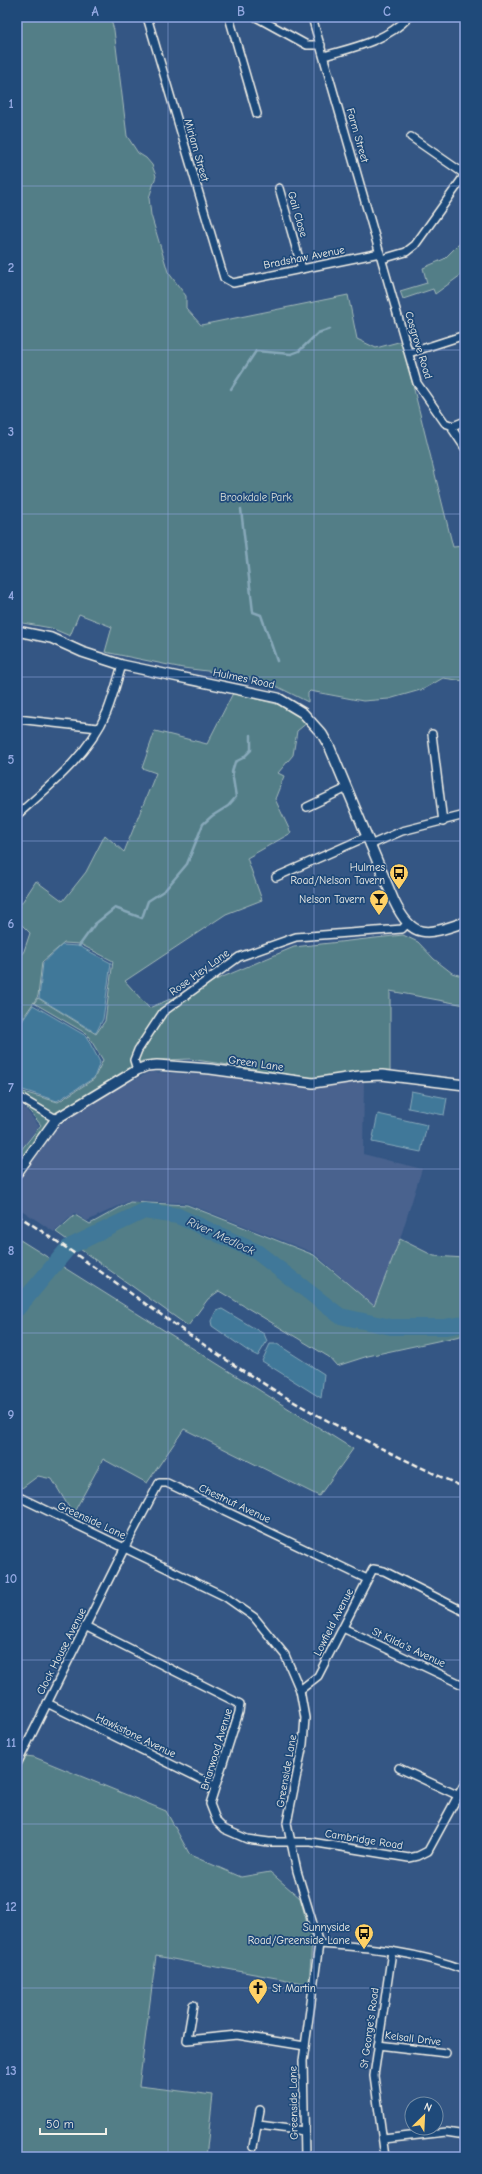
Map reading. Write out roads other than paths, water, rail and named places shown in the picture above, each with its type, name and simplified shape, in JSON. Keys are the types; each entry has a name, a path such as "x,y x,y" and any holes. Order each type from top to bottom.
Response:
{"street":[{"name":"Miriam Street","path":"147,17 221,273 224,278 233,283"},
{"path":"229,17 257,114"},
{"path":"256,17 307,45 321,45"},
{"name":"Farm Street","path":"312,17 381,256"},
{"path":"324,56 381,37 402,24 409,17"},
{"path":"411,137 464,172"},
{"name":"Bradshaw Avenue","path":"233,283 302,269 406,252 415,246 462,179 464,172"},
{"name":"Gail Close","path":"279,188 302,269"},
{"name":"Cosgrove Road","path":"381,256 417,383 445,423 453,426"},
{"path":"409,354 465,335"},
{"path":"465,422 453,426 453,430 465,448"},
{"name":"Hulmes Road","path":"17,631 51,638 82,652 122,665 266,694 291,704 303,713 322,734 347,788 368,842 394,901 407,924"},
{"path":"17,815 20,809 81,755 107,713 122,665"},
{"path":"17,719 98,728"},
{"path":"432,734 443,822"},
{"path":"307,807 347,788"},
{"path":"276,877 368,842 465,815"},
{"path":"407,924 421,932 434,931 465,922"},
{"name":"Rose Hey Lane","path":"137,1070 134,1060 138,1050 163,1012 239,957 296,937 402,929 407,924"},
{"name":"Green Lane","path":"56,1119 137,1070 147,1066 157,1065 187,1067 313,1083 360,1076 382,1075 465,1085"},
{"path":"17,1096 56,1119 17,1173"},
{"name":"Chestnut Avenue","path":"125,1547 155,1490 163,1482 367,1579"},
{"name":"Greenside Lane","path":"17,1497 125,1547 224,1596 240,1606 268,1633 284,1655 300,1690 304,1718 303,1744 288,1824 290,1841 319,1944 303,2060 305,2157"},
{"name":"Clock House Avenue","path":"17,1764 125,1547"},
{"path":"367,1579 373,1569 384,1571 465,1612"},
{"name":"Lowfield Avenue","path":"300,1690 318,1676 367,1579"},
{"name":"Briarwood Avenue","path":"85,1626 240,1704 239,1712 210,1804 217,1822 224,1829 247,1839 290,1841"},
{"name":"St Kilda's Avenue","path":"343,1628 465,1686"},
{"name":"Hawkstone Avenue","path":"47,1703 215,1786"},
{"path":"399,1768 457,1795"},
{"name":"Cambridge Road","path":"290,1841 311,1842 409,1858 418,1856 430,1847 457,1795 465,1783"},
{"path":"319,1944 392,1951 440,1960 465,1970"},
{"name":"St George's Road","path":"385,2157 374,2076 392,1951"},
{"path":"193,2005 187,2040 237,2035 305,2046"},
{"name":"Kelsall Drive","path":"378,2045 446,2053"},
{"path":"253,2148 259,2125 260,2110"},
{"path":"259,2125 304,2131"},
{"path":"383,2139 446,2132 465,2135"}],"waterway":[{"path":"231,389 256,351 291,354 299,351 318,333 330,329"},
{"path":"241,509 253,612 261,615 277,661"},
{"path":"79,946 95,924 115,908 142,918 148,901 165,890 187,864 203,824 212,816 228,806 236,797 232,772 235,762 243,758 251,750 251,735"},
{"name":"River Medlock","path":"17,1309 69,1247 144,1211 178,1216 257,1252 340,1316 391,1327 445,1327 465,1324"}],"railway":[{"path":"17,1215 261,1382 362,1438 465,1488"}],"place":[{"name":"Hulmes Road/Nelson Tavern","path":"399,890"},
{"name":"Nelson Tavern","path":"379,916"},
{"name":"Sunnyside Road/Greenside Lane","path":"364,1950"},
{"name":"St Martin","path":"258,2005"}],"park label":[{"name":"Brookdale Park","path":"256,497"}]}
